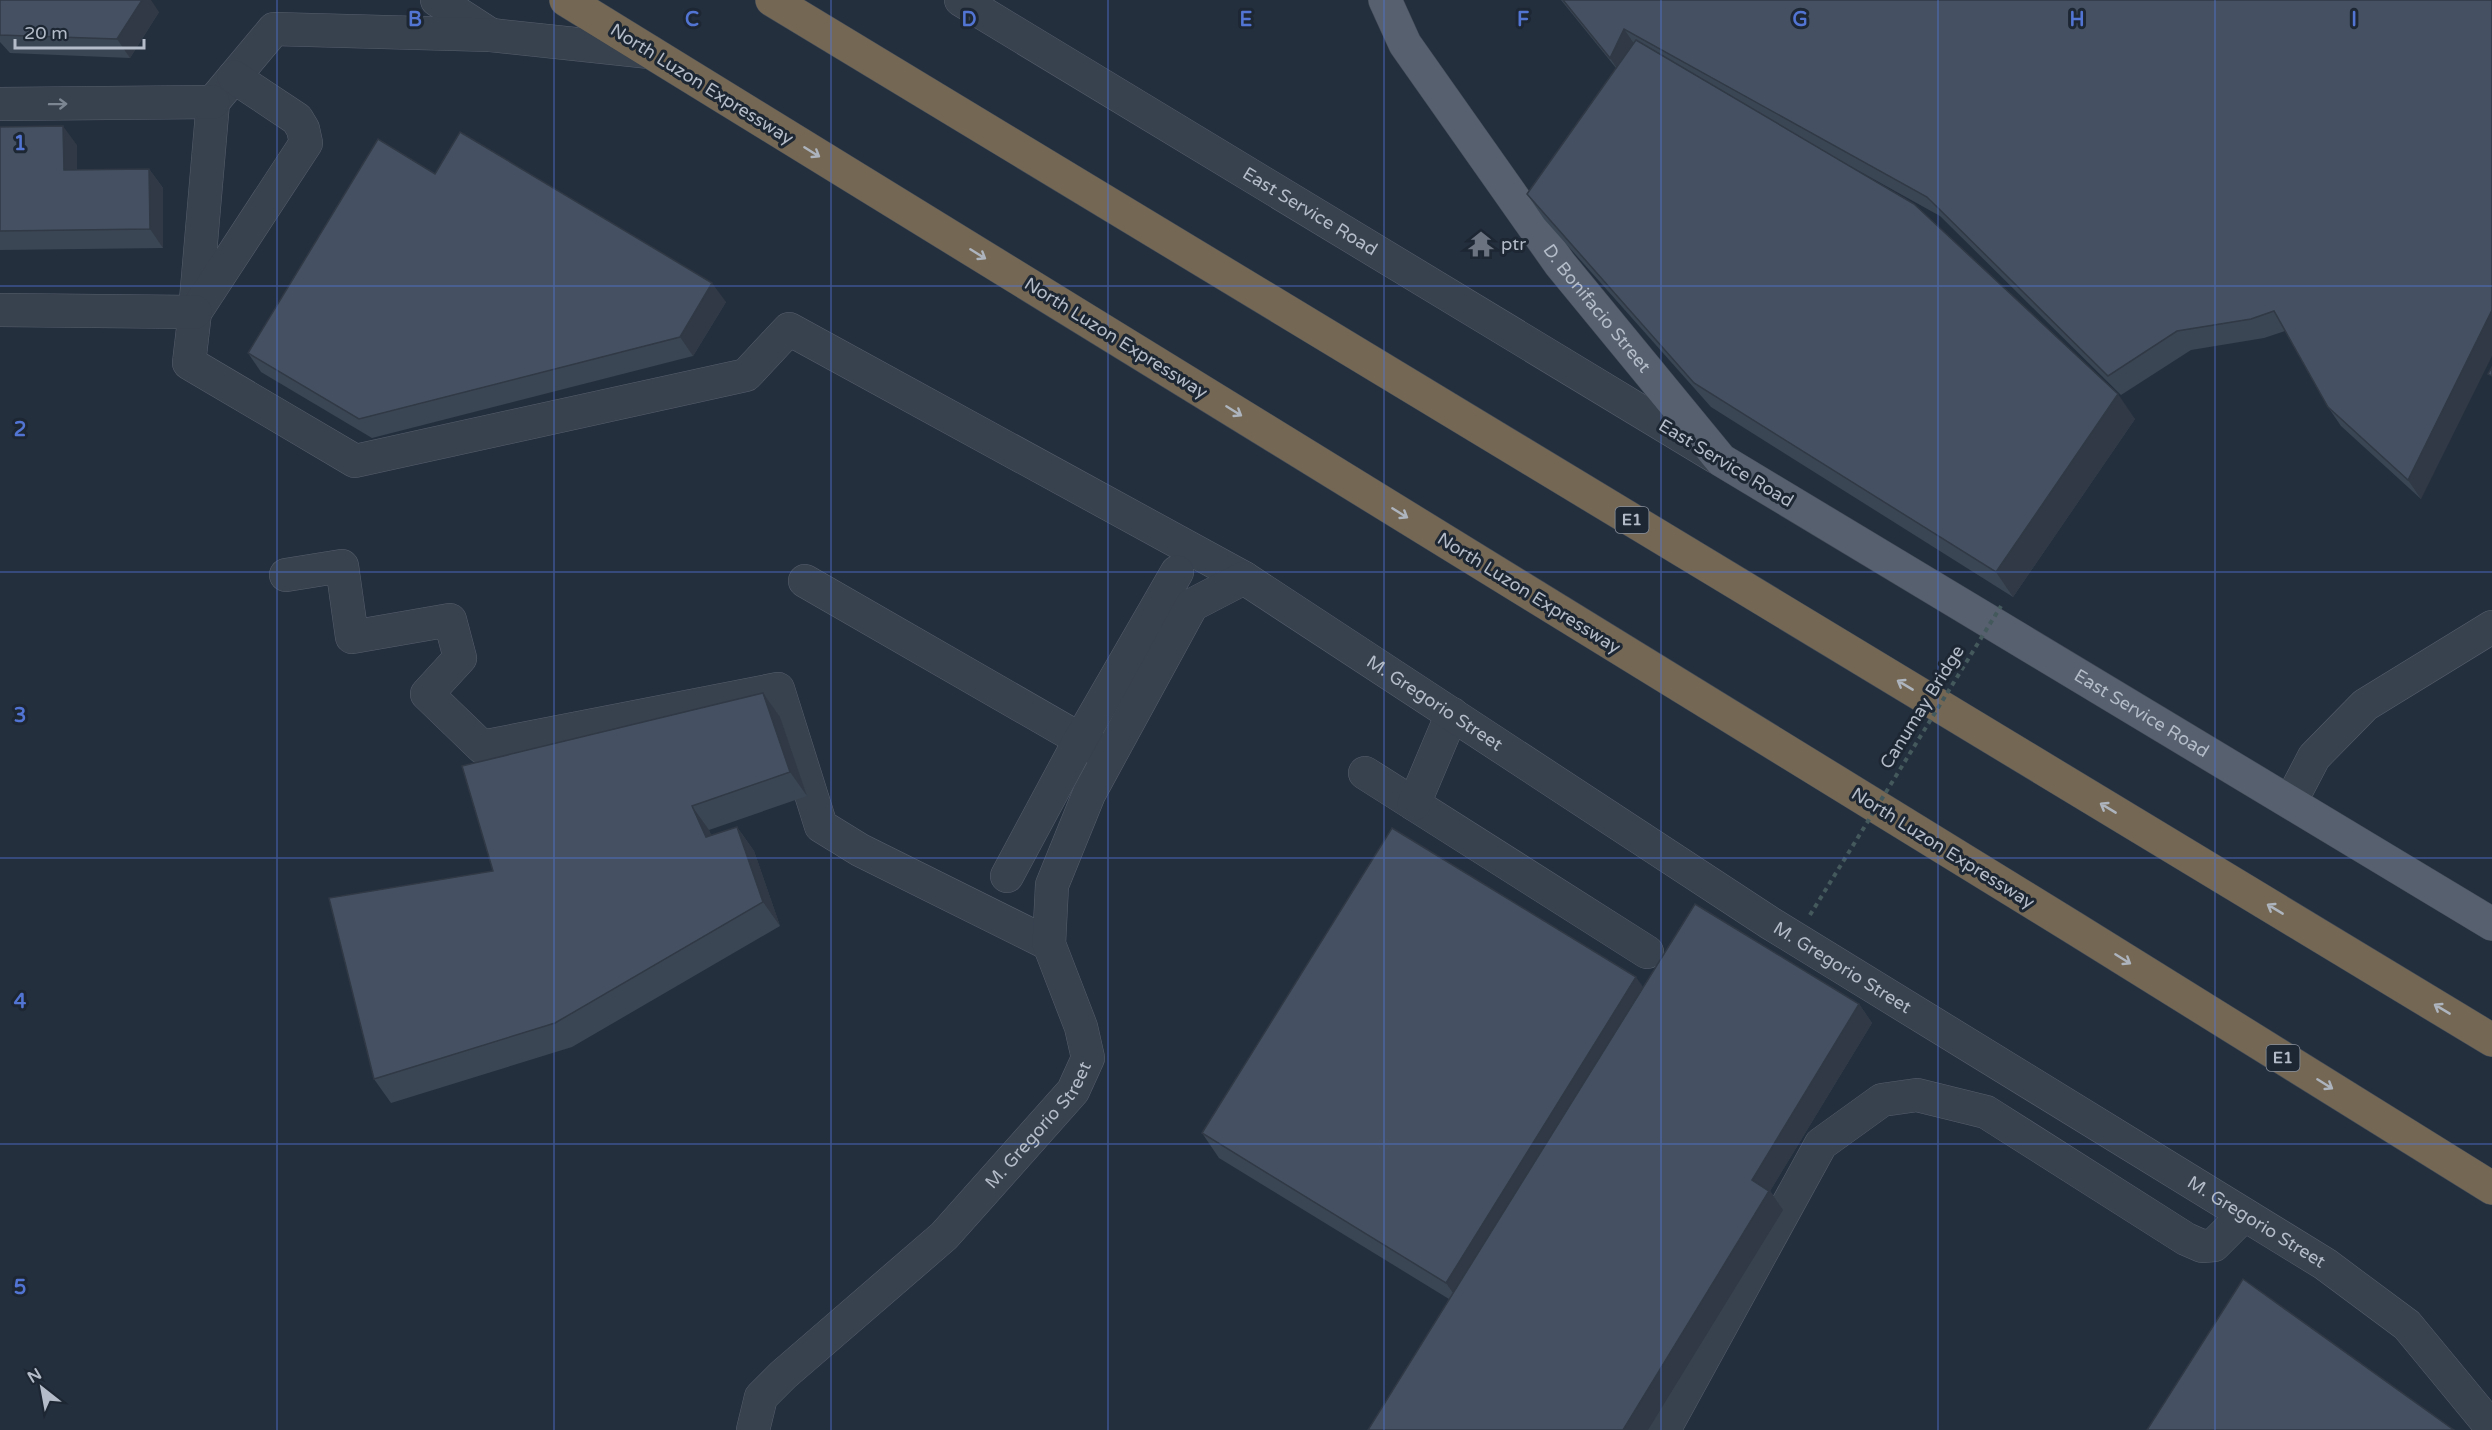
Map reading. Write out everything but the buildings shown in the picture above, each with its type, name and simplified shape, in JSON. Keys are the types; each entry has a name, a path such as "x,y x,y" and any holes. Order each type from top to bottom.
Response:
{"highway":[{"name":"North Luzon Expressway","path":"566,0 2074,928 2492,1188"},
{"name":"E1","path":"772,0 2492,1040"}],"main road":[{"name":"D. Bonifacio Street","path":"1385,0 1405,44 1560,264 1721,460"},
{"name":"East Service Road","path":"1721,460 2492,924"}],"street":[{"path":"437,0 491,35"},
{"name":"East Service Road","path":"961,0 1003,11 1721,460"},
{"path":"650,52 491,35 274,29 213,102 189,363 355,461 746,375 789,329 1244,578"},
{"path":"195,312 306,143 303,129 297,119 234,77"},
{"path":"0,104 213,102"},
{"path":"0,310 195,312"},
{"path":"286,575 342,566 352,637 450,621 460,658 427,694 482,747 778,689 819,822 825,829 860,850 1049,944"},
{"path":"1007,876 1080,740 1177,572"},
{"name":"M. Gregorio Street","path":"753,1430 761,1397 783,1375 944,1236 1073,1091 1088,1058 1081,1027 1049,944 1052,885 1089,794 1192,605 1244,578 1770,922 2325,1264 2407,1325 2492,1428"},
{"path":"805,581 1109,756"},
{"path":"2291,801 2314,757 2365,705 2492,627"},
{"path":"1414,804 1452,714"},
{"path":"1365,773 1647,952"},
{"path":"1664,1430 1821,1144 1882,1100 1917,1095 1986,1112 2186,1239 2202,1246 2214,1245 2244,1215"}],"path":[{"name":"Canumay Bridge","path":"1810,915 2001,606"}],"place":[{"name":"ptr","path":"1481,244"}]}
